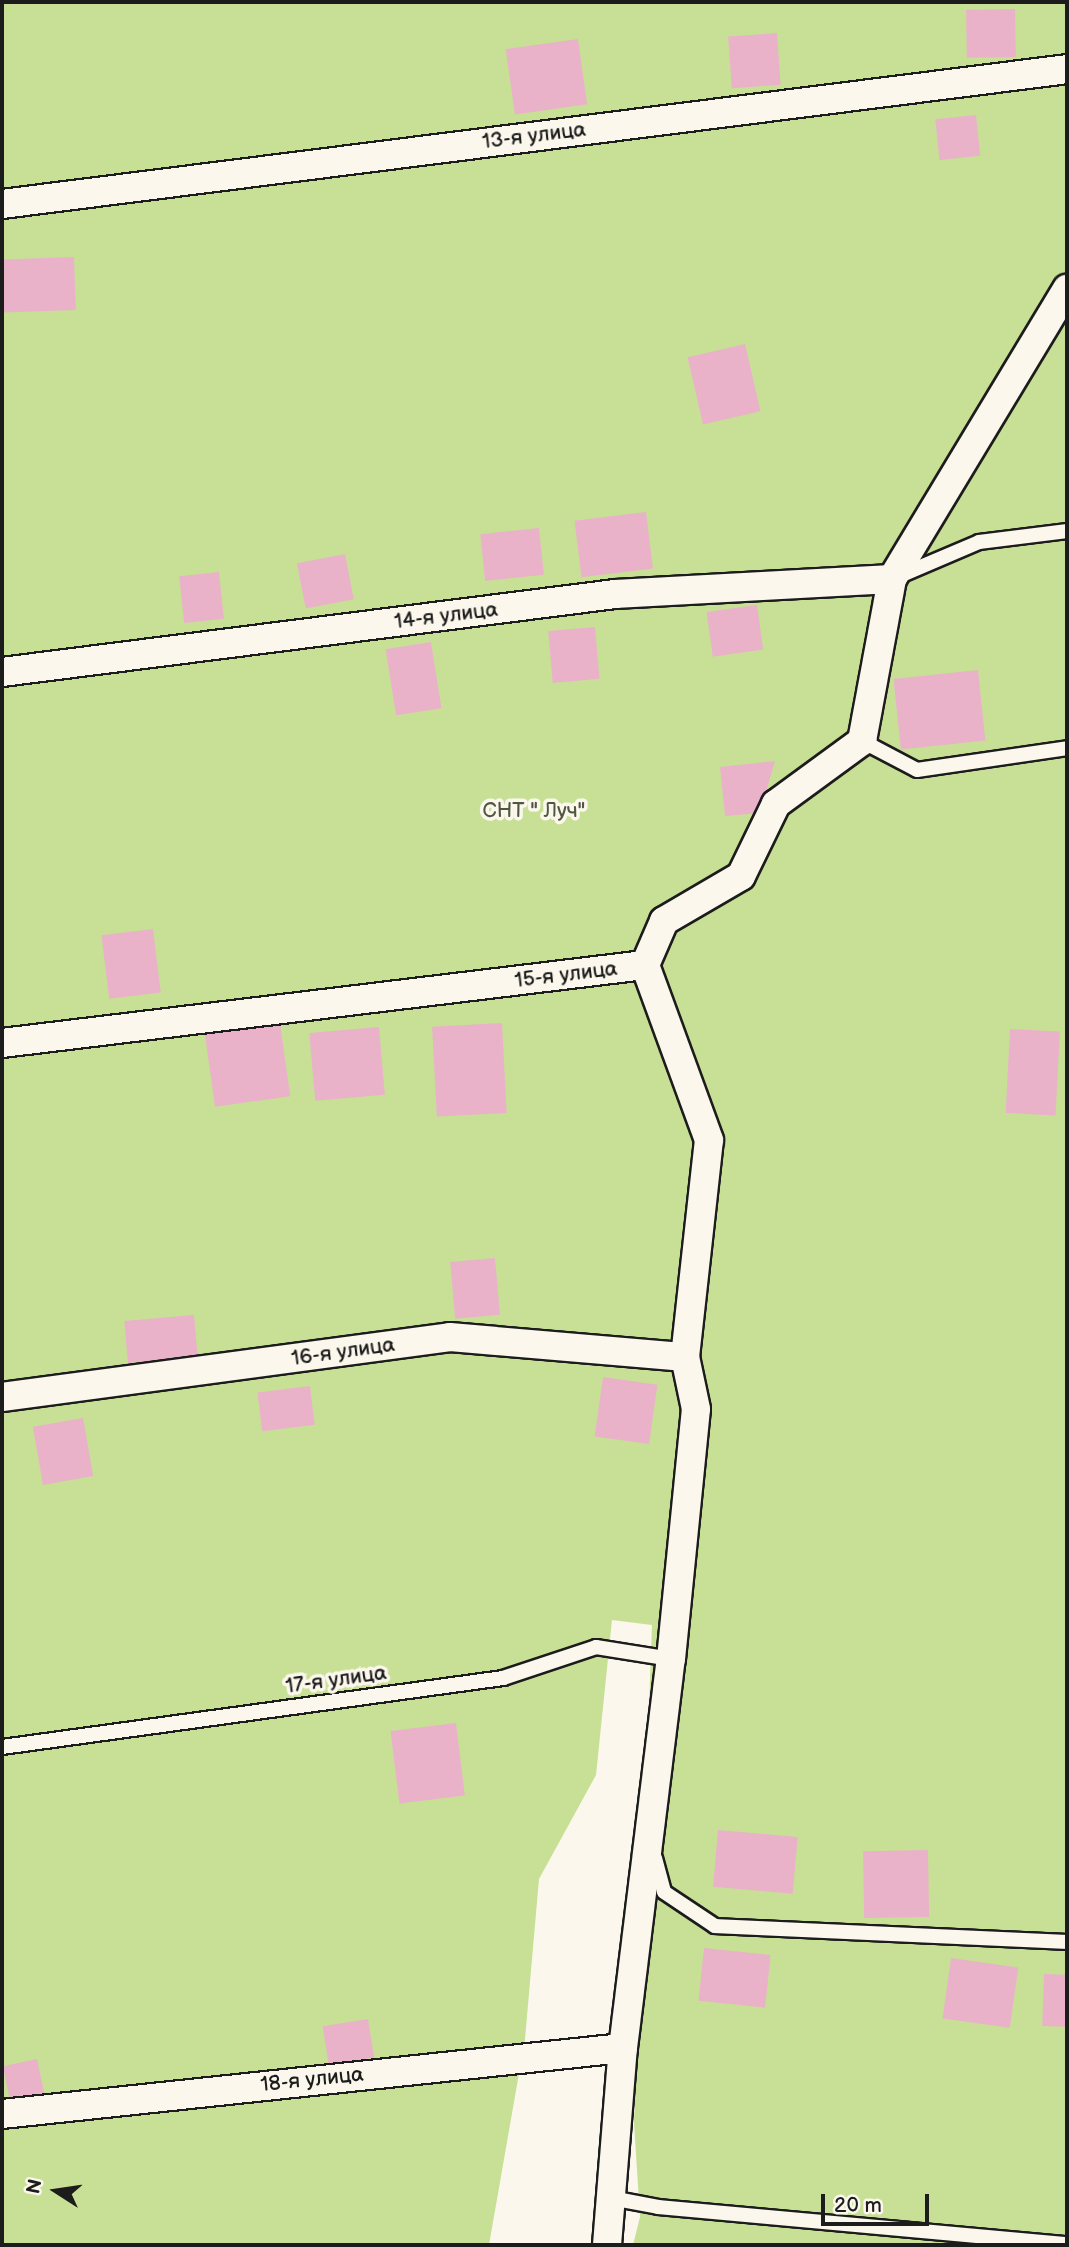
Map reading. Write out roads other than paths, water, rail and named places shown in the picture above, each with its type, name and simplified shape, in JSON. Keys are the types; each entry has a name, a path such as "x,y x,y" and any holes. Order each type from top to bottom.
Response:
{"street":[{"name":"13-я улица","path":"2,204 1067,69"},
{"path":"862,741 892,579 1067,289"},
{"name":"14-я улица","path":"2,672 615,594 892,579"},
{"name":"15-я улица","path":"2,1043 645,965 664,921 741,876 776,804 862,741"},
{"path":"607,2245 622,2048 671,1659 696,1409 685,1357 709,1140 645,965"},
{"name":"16-я улица","path":"2,1397 450,1337 685,1357"},
{"name":"18-я улица","path":"2,2114 622,2048"}],"lane":[{"path":"892,579 979,542 1067,531"},
{"path":"862,741 917,770 1067,748"},
{"name":"17-я улица","path":"2,1747 503,1678 596,1647 671,1659"},
{"path":"649,1836 664,1892 715,1926 1067,1942"},
{"path":"611,2198 658,2207 1067,2244"}],"park label":[{"name":"СНТ \" Луч\"","path":"534,811"}]}
